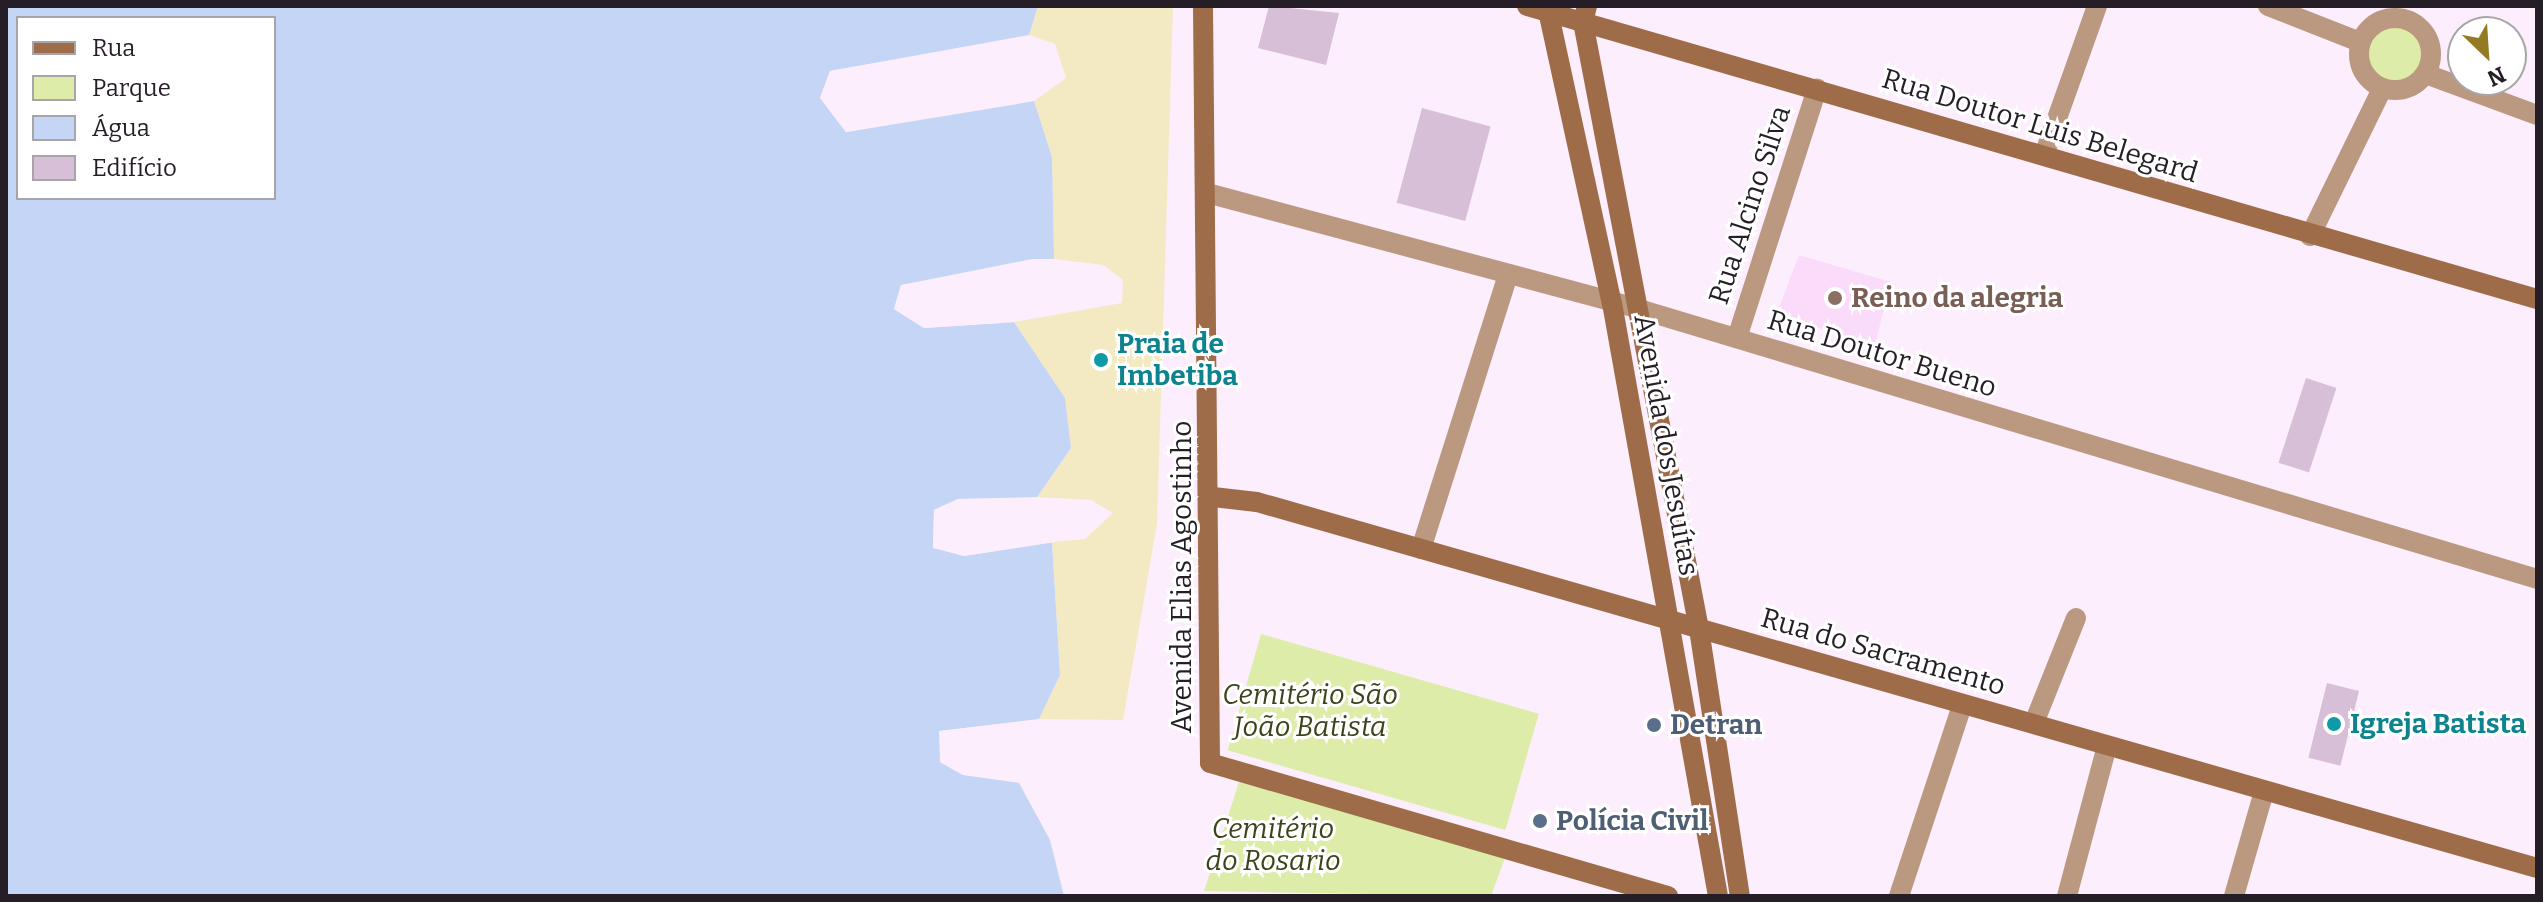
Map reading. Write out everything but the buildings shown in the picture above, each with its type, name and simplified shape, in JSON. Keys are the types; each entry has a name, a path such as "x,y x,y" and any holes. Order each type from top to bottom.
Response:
{"street":[{"name":"Avenida Elias Agostinho","path":"1203,6 1213,497 1210,763 1668,896"},
{"path":"2044,155 2097,6"},
{"path":"2268,6 2360,42"},
{"name":"Rua Doutor Luis Belegard","path":"1540,8 1585,14 1817,89 2310,236 2536,296"},
{"name":"Avenida dos Jesuítas","path":"1540,8 1612,303 1718,896"},
{"path":"2408,13 2429,41 2426,74 2406,88 2382,89 2362,70 2360,42 2378,22 2408,13"},
{"name":"Avenida dos Jesuítas","path":"1585,14 1699,629 1740,896"},
{"path":"2426,74 2537,115"},
{"name":"Rua Alcino Silva","path":"1737,338 1817,89"},
{"path":"2310,236 2382,89"},
{"name":"Rua Doutor Bueno","path":"1207,193 1639,309 2537,579"},
{"path":"1421,549 1508,275"},
{"name":"Rua do Sacramento","path":"1213,497 1257,502 1668,622 2034,723 2106,749 2263,795 2537,868"},
{"path":"2034,723 2076,618"},
{"path":"1899,896 1962,705"},
{"path":"2067,896 2106,749"},
{"path":"2234,896 2263,795"}],"shaded area":[{"name":"Reino da alegria","path":"1799,255 1891,282 1874,348 1777,313"}],"green space":[{"path":"2395,23 2407,25 2417,32 2424,42 2424,66 2417,76 2407,83 2395,85 2383,83 2373,76 2366,66 2364,54 2366,42 2373,32 2383,25"},
{"name":"Cemitério São João Batista","path":"1261,634 1539,714 1505,830 1228,750"},
{"name":"Cemitério do Rosario","path":"1239,782 1506,855 1491,896 1204,891"}],"sand":[{"name":"Praia de Imbetiba","path":"1038,6 1173,6 1157,524 1123,720 1039,719 1060,675 1052,542 1085,539 1113,513 1091,500 1037,497 1071,448 1065,398 1014,322 1122,303 1123,280 1103,265 1054,259 1052,157 1034,101 1066,78 1055,44 1029,35"}],"water":[{"path":"6,6 1038,6 1029,35 830,71 820,98 846,132 1034,101 1052,157 1054,259 901,285 894,309 924,328 1014,322 1065,398 1071,448 1037,497 958,499 934,510 933,547 964,556 1052,542 1060,675 1039,719 940,731 940,762 963,775 1019,783 1050,840 1064,896 6,896"}],"pier":[{"path":"1033,36 833,74 825,97 848,127 966,106 1034,101 846,132 820,98 830,71"},
{"path":"1032,259 1058,259 904,288 898,307 925,324 1018,322 924,328 894,309 901,285"},
{"path":"1041,498 959,503 938,513 937,545 964,552 1051,538 1056,542 964,556 933,548 934,510 958,499"},
{"path":"1043,719 943,734 944,760 1023,782 963,775 940,762 939,731"}],"place":[{"name":"Reino da alegria","path":"1835,298"},
{"name":"Praia de Imbetiba","path":"1101,360"},
{"name":"Igreja Batista","path":"2334,724"},
{"name":"Detran","path":"1654,725"},
{"name":"Polícia Civil","path":"1540,821"}]}
